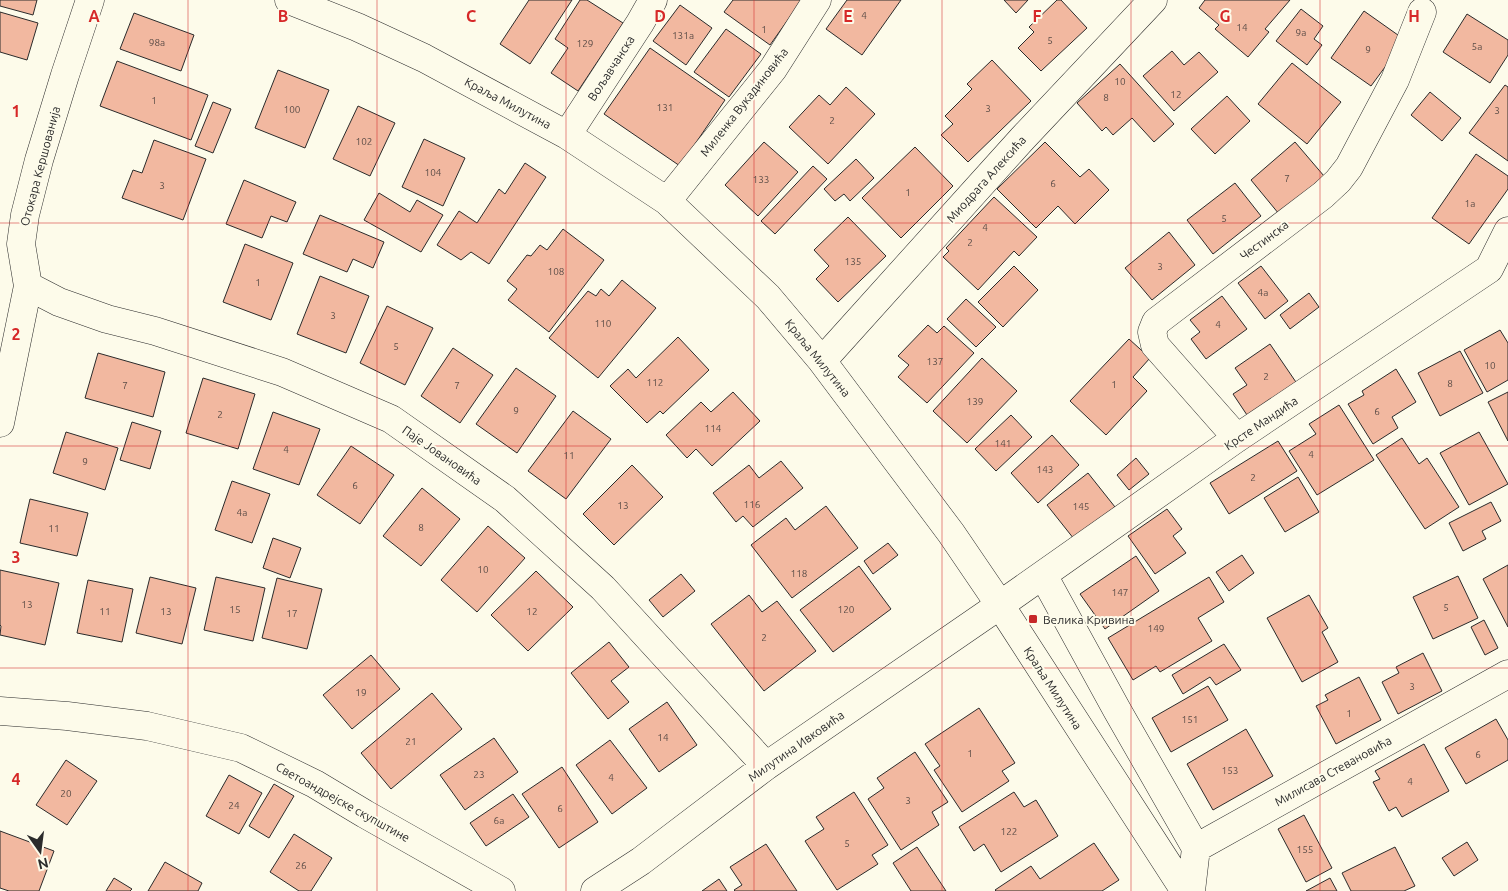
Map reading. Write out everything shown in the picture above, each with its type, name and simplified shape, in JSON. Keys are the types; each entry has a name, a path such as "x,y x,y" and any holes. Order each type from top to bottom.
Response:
{"street":[{"name":"Отокара Кершованија","path":"0,423 28,286 21,244 25,215 39,160 90,0"},
{"name":"Краља Милутина","path":"289,0 357,27 424,58 567,135 667,201 768,297 822,361 951,533 1000,605 1184,891"},
{"name":"Вољавчанска","path":"567,135 653,0"},
{"name":"Миленка Вукадиновића","path":"667,201 773,69 817,0"},
{"name":"Миодрага Алексића","path":"822,361 1022,139 1153,0"},
{"name":"Честинска","path":"1238,438 1155,345 1152,332 1156,322 1323,195 1338,181 1349,167 1395,80 1422,12"},
{"name":"Крсте Мандића","path":"1000,605 1238,438 1490,269 1508,231"},
{"name":"Паје Јовановића","path":"28,286 59,302 99,316 155,331 282,372 391,419 505,500 603,588 766,766"},
{"path":"1043,575 1196,848 1191,891"},
{"name":"Милутина Ивковића","path":"595,891 641,861 766,766 1000,605"},
{"name":"Милисава Стевановића","path":"1196,848 1508,674"},
{"name":"Светоандрејске скупштине","path":"0,711 68,716 147,726 241,748 315,784 501,891"}],"building":[{"path":"0,0 37,0 33,15 0,6"},
{"path":"529,0 572,0 530,64 500,44"},
{"path":"580,0 587,0 623,23 578,91 551,73 568,48 555,39"},
{"path":"733,0 802,0 770,45 724,12"},
{"path":"847,0 901,0 862,55 826,29"},
{"path":"1004,0 1028,0 1016,13"},
{"path":"1057,0 1061,0 1087,28 1041,71 1018,48 1034,32 1029,27"},
{"path":"1205,0 1290,0 1265,29 1269,32 1248,57 1215,29 1219,25 1199,8"},
{"path":"680,5 712,28 686,65 653,41"},
{"path":"1301,9 1323,26 1314,39 1322,45 1307,65 1276,41"},
{"path":"1364,11 1405,40 1371,86 1331,58"},
{"path":"0,12 38,23 27,60 0,52"},
{"path":"134,13 194,35 181,71 120,49"},
{"path":"1467,14 1508,40 1508,55 1490,83 1443,52"},
{"path":"726,29 761,54 729,97 694,72"},
{"path":"650,48 725,100 680,166 604,114"},
{"path":"1172,51 1184,65 1199,52 1218,72 1174,111 1143,76"},
{"path":"992,60 1031,101 968,162 941,135 953,124 945,116 972,89 967,84"},
{"path":"117,61 208,95 191,140 100,106"},
{"path":"1292,63 1341,102 1307,144 1258,104"},
{"path":"1120,64 1174,124 1154,142 1132,118 1113,135 1106,127 1102,131 1077,103"},
{"path":"278,70 329,90 305,148 255,128"},
{"path":"1505,85 1508,87 1508,161 1469,133"},
{"path":"846,87 875,114 828,164 789,127 819,95 830,105"},
{"path":"1430,92 1461,118 1442,141 1411,115"},
{"path":"1227,96 1250,121 1215,154 1191,129"},
{"path":"213,102 231,109 213,153 195,146"},
{"path":"358,106 395,123 370,176 333,159"},
{"path":"424,139 465,158 443,206 402,187"},
{"path":"154,140 206,159 183,220 122,198 133,170 142,173"},
{"path":"764,142 798,172 758,216 725,185"},
{"path":"1045,142 1080,177 1089,169 1109,190 1075,224 1058,206 1036,228 997,189"},
{"path":"1295,142 1324,176 1279,214 1251,180"},
{"path":"915,147 953,186 901,238 862,198"},
{"path":"1476,154 1508,176 1508,189 1469,244 1432,218"},
{"path":"856,159 874,178 850,201 844,194 835,201 824,189"},
{"path":"525,163 546,177 489,264 471,252 461,260 437,245 459,211 477,223 499,189 505,194"},
{"path":"813,166 827,179 775,234 761,221"},
{"path":"244,180 296,202 287,222 271,216 262,238 226,224"},
{"path":"1235,183 1261,216 1213,254 1187,220"},
{"path":"379,193 410,212 417,200 443,215 421,252 364,220"},
{"path":"994,197 1037,237 1019,256 1014,251 978,290 943,257 949,251 946,248"},
{"path":"320,215 384,242 373,268 353,259 347,272 303,254"},
{"path":"848,217 886,256 838,302 816,279 829,266 814,250"},
{"path":"563,229 604,260 549,332 508,300 517,289 507,281 527,255 531,256 540,245 547,250"},
{"path":"1169,232 1195,265 1152,300 1125,268"},
{"path":"245,244 293,263 271,320 223,302"},
{"path":"1014,266 1038,290 1003,327 978,302"},
{"path":"1261,266 1288,301 1265,319 1238,283"},
{"path":"320,276 369,296 346,353 297,334"},
{"path":"622,280 656,308 598,378 549,338 588,291 596,296 601,289 609,296"},
{"path":"1309,293 1319,307 1290,329 1280,315"},
{"path":"1222,296 1247,329 1206,359 1191,339 1200,332 1190,320"},
{"path":"966,299 996,327 976,347 947,319"},
{"path":"387,306 433,328 405,385 360,363"},
{"path":"928,325 937,333 944,326 974,353 927,403 898,377 909,365 898,356"},
{"path":"1500,330 1508,343 1508,380 1487,392 1464,350"},
{"path":"678,337 709,370 663,414 660,411 647,423 610,386 628,369 636,378"},
{"path":"1129,339 1150,358 1133,377 1147,391 1106,435 1070,401"},
{"path":"1270,344 1300,388 1251,421 1233,394 1247,385 1235,368"},
{"path":"453,348 493,375 460,423 421,396"},
{"path":"1460,351 1483,393 1440,416 1418,373"},
{"path":"98,353 165,372 153,417 85,398"},
{"path":"982,358 1017,391 967,443 933,411"},
{"path":"516,368 556,396 517,453 476,424"},
{"path":"1396,369 1416,402 1392,417 1398,428 1373,444 1348,404 1364,395 1362,391"},
{"path":"203,378 255,394 238,449 186,433"},
{"path":"733,392 760,421 712,466 696,449 687,458 666,435 701,402 711,412"},
{"path":"1508,392 1508,441 1488,402"},
{"path":"1339,405 1374,460 1317,495 1289,451 1316,434 1309,424"},
{"path":"573,411 611,439 566,499 528,471"},
{"path":"273,412 320,429 299,485 253,469"},
{"path":"1011,415 1032,437 996,471 975,449"},
{"path":"132,422 161,431 150,469 120,460"},
{"path":"66,432 118,448 105,490 53,473"},
{"path":"1479,432 1508,484 1469,505 1440,453"},
{"path":"1052,435 1079,465 1038,503 1011,473"},
{"path":"1402,438 1419,464 1427,458 1459,507 1425,529 1376,455"},
{"path":"1278,441 1297,471 1229,514 1210,483"},
{"path":"351,446 394,475 360,524 317,495"},
{"path":"1136,458 1149,474 1129,490 1117,475"},
{"path":"781,461 803,488 753,527 743,516 736,522 713,493 749,465 759,478"},
{"path":"632,465 663,497 614,545 583,514"},
{"path":"1088,473 1115,507 1074,539 1047,505"},
{"path":"1298,477 1319,512 1285,532 1264,498"},
{"path":"232,481 270,494 252,543 215,530"},
{"path":"422,488 460,519 421,566 383,536"},
{"path":"30,499 88,513 77,556 20,543"},
{"path":"1491,502 1501,521 1482,531 1486,539 1463,551 1449,523"},
{"path":"826,506 858,548 792,598 751,545 786,518 795,530"},
{"path":"1167,509 1182,529 1173,536 1186,553 1155,574 1128,536"},
{"path":"488,526 525,558 477,612 441,580"},
{"path":"273,538 301,548 290,578 263,568"},
{"path":"888,543 898,555 873,574 864,561"},
{"path":"1242,555 1254,573 1229,591 1216,572"},
{"path":"1136,556 1159,591 1105,629 1080,594"},
{"path":"1508,565 1508,627 1483,579"},
{"path":"859,566 891,609 833,652 800,610"},
{"path":"0,570 59,583 45,645 0,635"},
{"path":"536,571 573,607 528,651 491,615"},
{"path":"681,574 695,591 663,617 649,600"},
{"path":"1458,576 1478,618 1433,639 1413,597"},
{"path":"150,577 196,588 182,644 136,633"},
{"path":"216,577 265,588 253,641 204,630"},
{"path":"1209,577 1224,602 1198,618 1212,641 1160,672 1156,666 1133,680 1108,638"},
{"path":"277,578 322,589 307,649 262,638"},
{"path":"88,580 133,589 122,642 77,633"},
{"path":"749,595 762,612 777,601 816,651 764,691 711,624"},
{"path":"1309,595 1328,628 1322,632 1338,662 1302,682 1267,618"},
{"path":"1484,620 1498,648 1485,655 1471,627"},
{"path":"609,642 629,667 611,681 629,702 608,719 571,673"},
{"path":"1224,644 1241,670 1216,685 1210,677 1183,694 1172,675"},
{"path":"1423,653 1442,691 1398,714 1382,682 1399,673 1396,667"},
{"path":"371,655 400,689 352,729 323,695"},
{"path":"1359,677 1381,720 1336,744 1316,706 1328,700 1325,695"},
{"path":"1208,686 1228,720 1171,752 1152,718"},
{"path":"432,693 462,729 391,789 361,753"},
{"path":"667,702 697,745 659,772 629,729"},
{"path":"979,708 1015,763 1002,771 1009,781 962,812 934,770 940,766 925,744"},
{"path":"1496,719 1508,740 1508,760 1466,784 1445,748"},
{"path":"1246,729 1273,776 1213,810 1187,764"},
{"path":"494,738 518,772 465,810 440,775"},
{"path":"610,740 647,788 612,814 576,765"},
{"path":"1424,744 1449,791 1402,817 1396,807 1389,811 1373,782 1380,779 1375,771"},
{"path":"915,752 948,802 932,812 939,825 901,850 868,799 884,788 877,778"},
{"path":"66,760 97,781 67,825 36,805"},
{"path":"562,767 598,822 559,848 522,794"},
{"path":"229,775 262,793 239,834 206,816"},
{"path":"274,784 294,796 269,838 249,826"},
{"path":"854,792 888,845 872,855 878,864 837,890 805,841 824,829 816,817"},
{"path":"1014,792 1024,807 1036,800 1058,836 1001,872 984,844 974,851 959,827"},
{"path":"513,794 529,817 486,846 470,823"},
{"path":"1304,815 1332,868 1306,882 1278,829"},
{"path":"0,831 54,851 39,891 9,891 0,888"},
{"path":"294,834 332,858 311,891 299,891 270,872"},
{"path":"1467,842 1478,860 1454,876 1442,858"},
{"path":"1094,843 1119,880 1102,891 995,890 1031,866 1040,879"},
{"path":"766,844 797,891 735,891 742,885 730,867"},
{"path":"917,847 946,891 911,891 893,863"},
{"path":"1395,847 1415,886 1404,891 1351,891 1342,873"},
{"path":"165,862 202,883 198,891 148,891"},
{"path":"114,878 132,889 130,891 106,891"},
{"path":"1330,878 1337,891 1306,891"},
{"path":"719,879 727,891 702,891"}],"place":[{"name":"Велика Кривина","path":"1033,619"}]}
